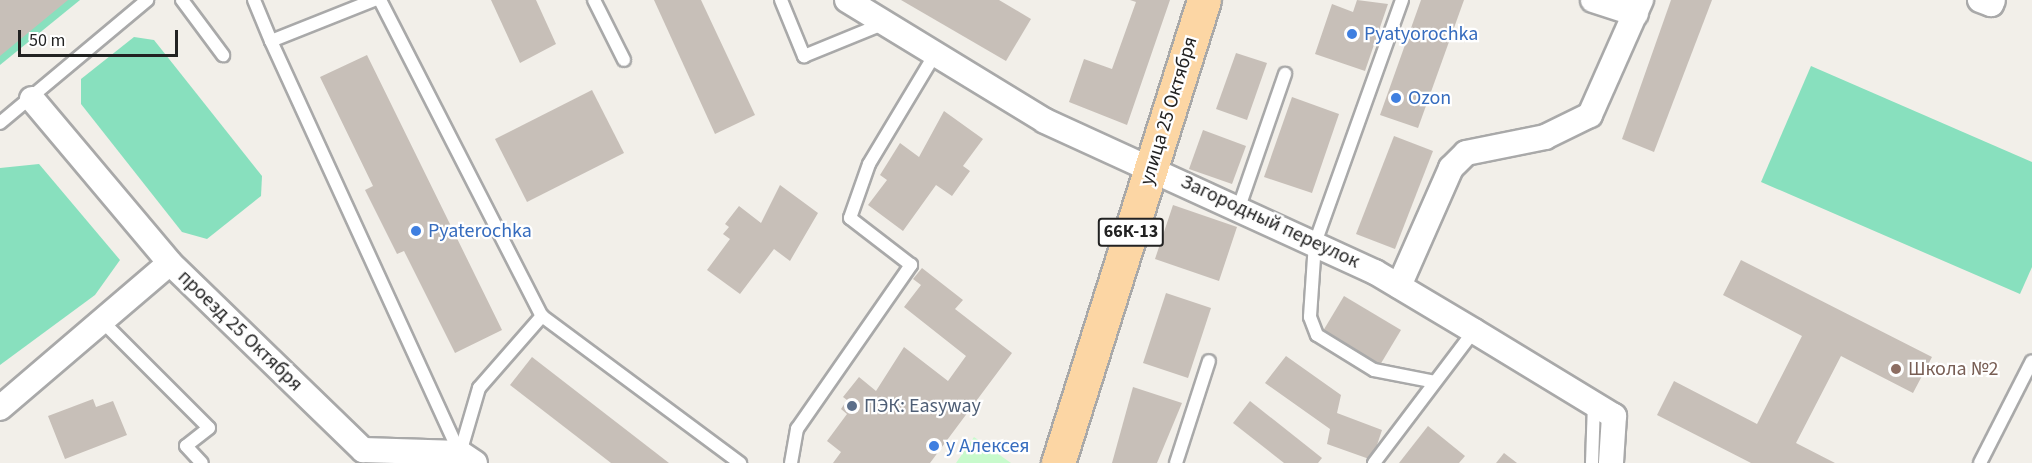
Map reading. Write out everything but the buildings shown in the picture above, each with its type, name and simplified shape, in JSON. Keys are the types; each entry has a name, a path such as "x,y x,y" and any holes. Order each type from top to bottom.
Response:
{"main road":[{"name":"улица 25 Октября","path":"1058,463 1204,0"}],"street":[{"name":"Загородный переулок","path":"847,0 1045,121 1152,166 1315,243 1399,286 1474,331 1614,416 1611,463"},
{"path":"1399,286 1452,168 1475,150 1545,137 1590,115 1638,7 1593,0"},
{"path":"1980,0 1991,4 1994,0"},
{"path":"32,99 170,263"},
{"name":"проезд 25 Октября","path":"0,408 170,263 363,450 399,457 468,458"}],"lane":[{"path":"0,123 32,99 147,0"},
{"path":"182,0 223,55"},
{"path":"254,0 271,41 468,458"},
{"path":"271,41 374,0"},
{"path":"380,0 542,316 740,463"},
{"path":"594,0 624,60"},
{"path":"781,0 804,56 885,23"},
{"path":"1402,0 1315,243 1310,317 1317,335 1387,377 1435,382"},
{"path":"791,463 797,429 911,265 850,218 870,164 935,54"},
{"path":"1239,207 1285,74"},
{"path":"468,458 479,388 542,316"},
{"path":"102,321 209,428 186,446 202,463"},
{"path":"1374,463 1474,331"},
{"path":"1176,463 1209,361"},
{"path":"1980,463 2032,361"},
{"path":"1592,463 1594,404"}],"green space":[{"path":"0,0 80,0 0,65"},
{"path":"134,37 154,40 262,176 261,196 207,239 182,232 81,104 81,79"},
{"path":"1811,66 2032,162 2032,267 2020,294 1761,182"},
{"path":"39,164 120,260 95,295 0,365 0,168"},
{"path":"974,437 1011,463 956,463"}],"place":[{"name":"Pyatyorochka","path":"1352,34"},
{"name":"Ozon","path":"1396,98"},
{"name":"Pyaterochka","path":"416,231"},
{"name":"Школа №2","path":"1896,369"},
{"name":"ПЭК: Easyway","path":"852,406"},
{"name":"у Алексея","path":"934,446"}]}
